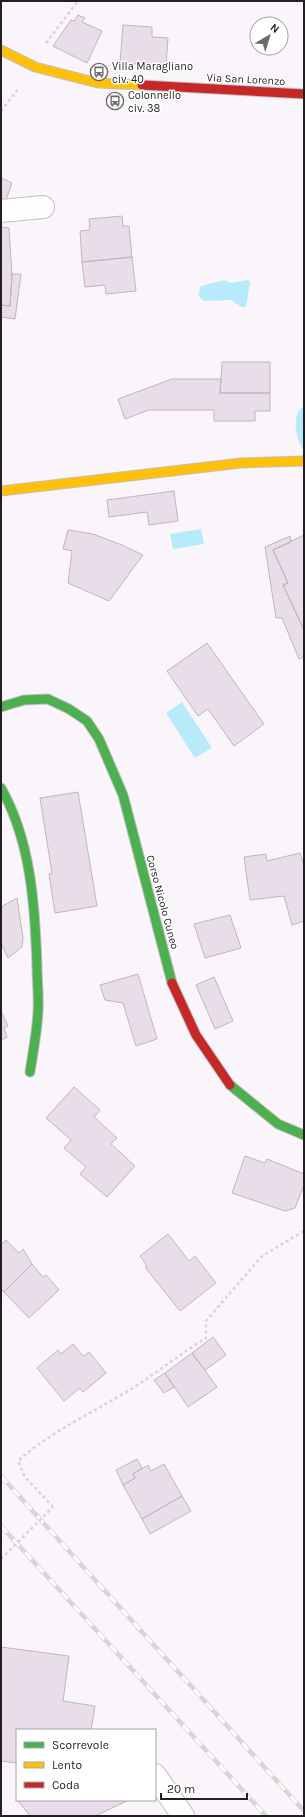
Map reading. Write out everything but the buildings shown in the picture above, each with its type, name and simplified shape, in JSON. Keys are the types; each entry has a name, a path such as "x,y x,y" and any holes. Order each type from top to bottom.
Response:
{"main road":[{"name":"Via San Lorenzo","path":"1,50 35,68 98,83 304,94"},
{"path":"1,491 38,488 241,463 304,461"},
{"name":"Corso Nicolo Cuneo","path":"1,707 24,700 48,699 69,709 87,721 100,739 123,795 172,984 196,1035 231,1086 278,1124 304,1135"},
{"path":"1,788 8,797 20,828 32,898 37,954 38,1015 30,1072"}],"street":[{"path":"1,211 43,207"},
{"path":"156,1776 183,1816"}],"path":[{"path":"1,1559 53,1507 25,1477 18,1461 34,1446 136,1385 206,1338 206,1321 262,1256 304,1231"}],"water":[{"path":"224,280 231,283 248,280 250,282 246,307 241,307 231,300 204,301 198,295 201,286"},
{"path":"304,406 304,451 297,434 296,421 297,415"},
{"path":"201,529 204,544 173,549 170,534"},
{"path":"182,702 212,748 195,758 166,713"}],"railway":[{"path":"1,1476 304,1811"},
{"path":"1,1526 266,1816"}],"traffic: fast":[{"path":"1,707 24,700 48,699 69,709 87,721 99,739 123,795 172,983"},
{"path":"1,788 11,808 19,830 30,874 33,897 38,1006 36,1034 30,1072"},
{"path":"230,1085 278,1124 304,1135"}],"traffic: slow":[{"path":"1,50 35,67 98,83 142,85"},
{"path":"1,491 241,463 304,461"}],"traffic: jam":[{"path":"142,85 304,94"},
{"path":"172,983 196,1035 230,1085"}],"place":[{"name":"Villa Maragliano civ. 40","path":"99,72"},
{"name":"Colonnello civ. 38","path":"115,101"}]}
